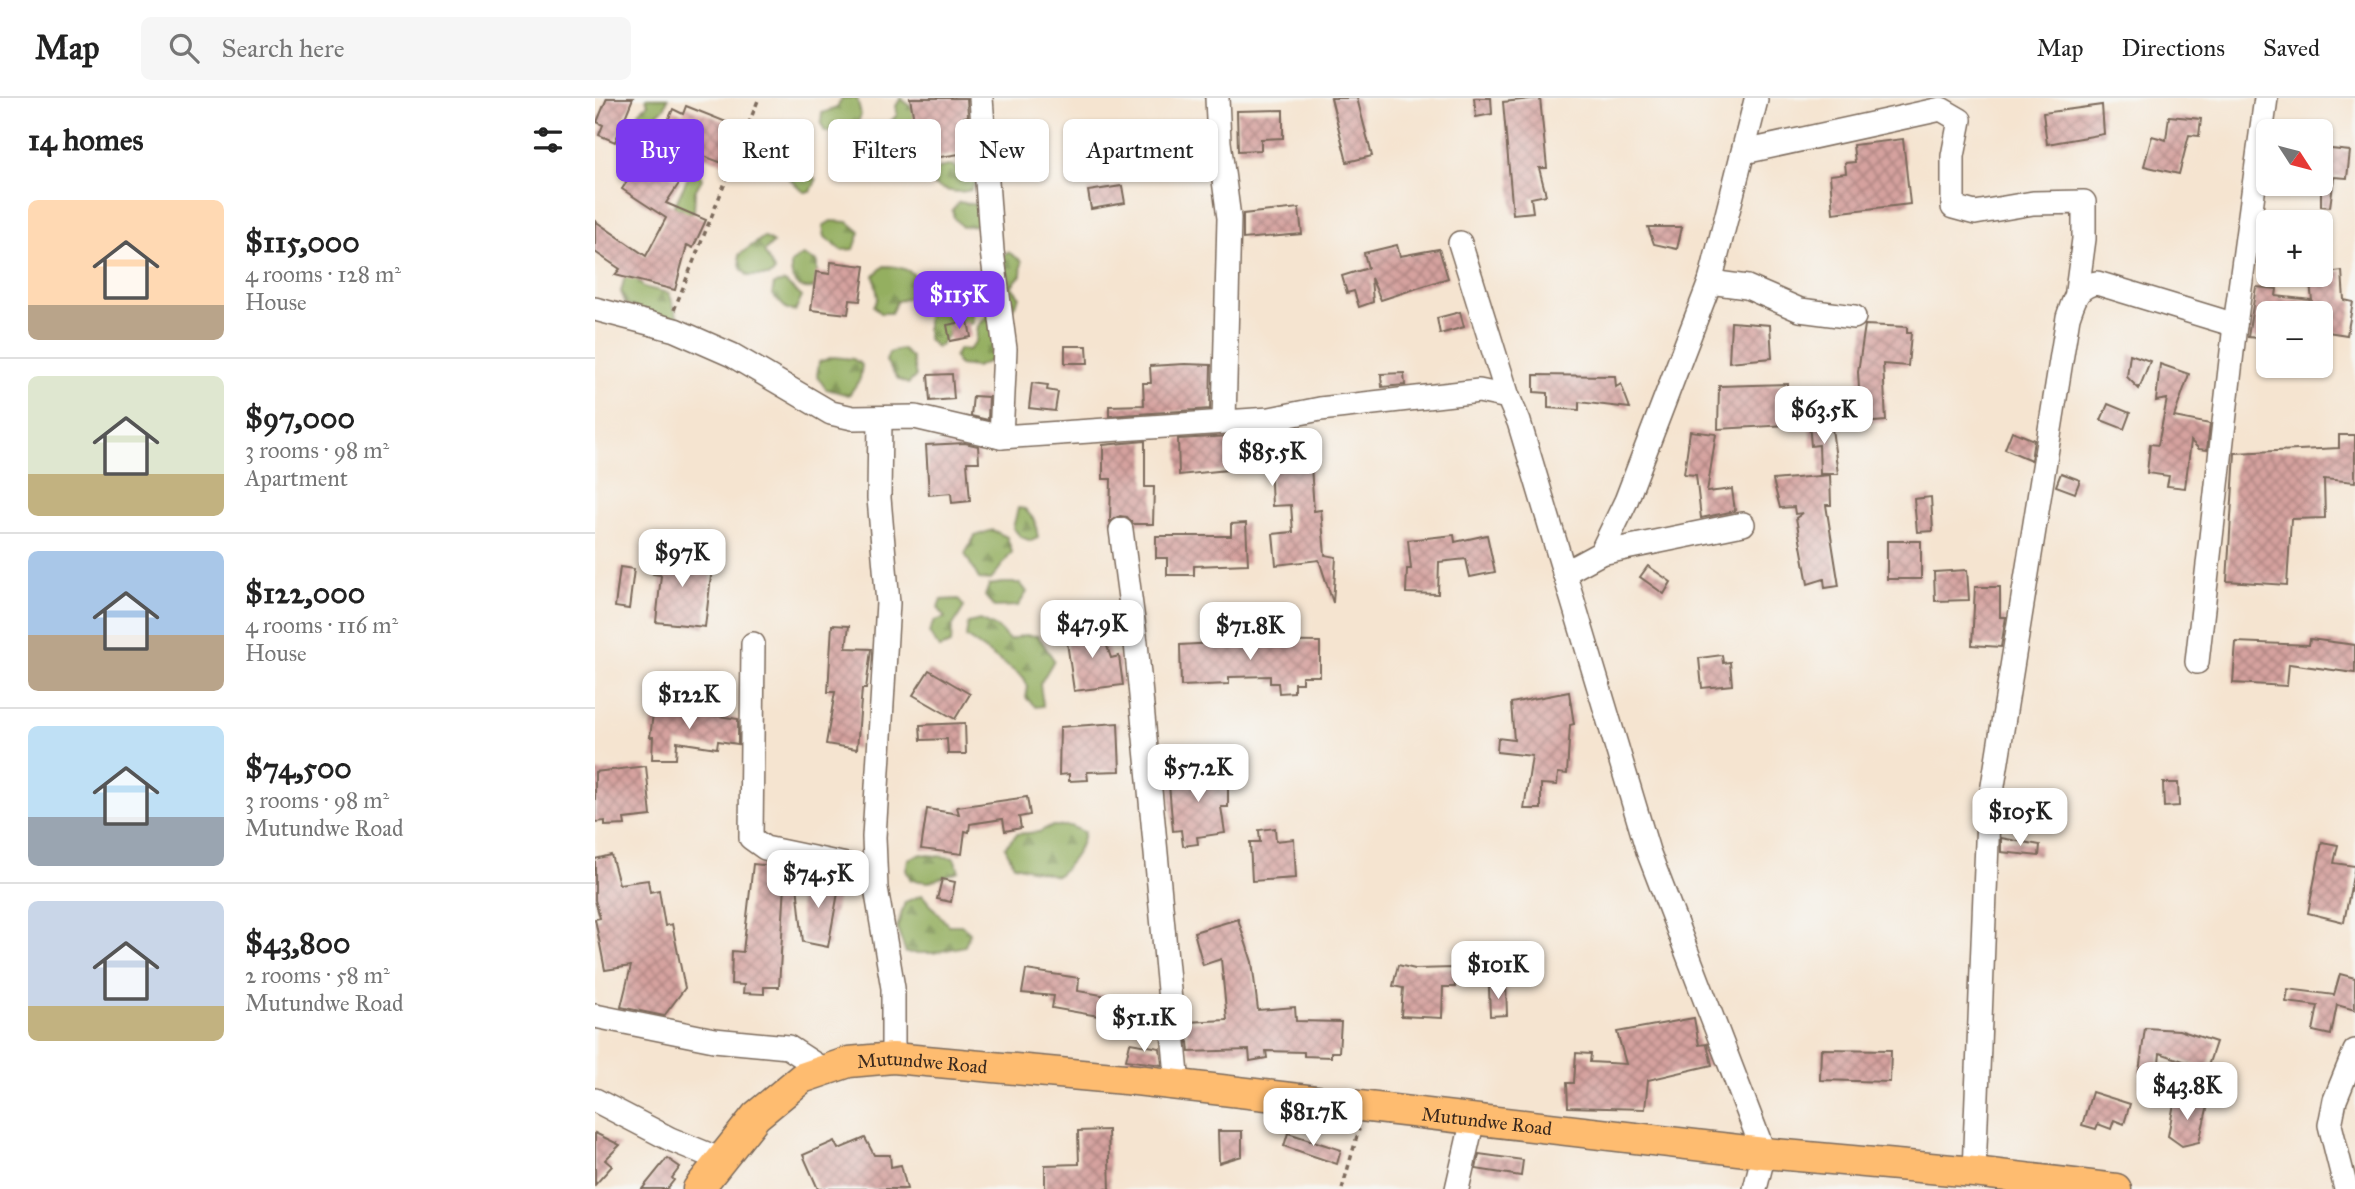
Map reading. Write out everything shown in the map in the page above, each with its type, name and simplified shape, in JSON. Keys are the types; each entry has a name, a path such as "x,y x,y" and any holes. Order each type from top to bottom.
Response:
{"main road":[{"name":"Mutundwe Road","path":"698,1189 719,1159 756,1116 802,1078 849,1062 893,1058 1178,1085 1764,1153 1974,1171 2116,1189"}],"street":[{"path":"981,98 992,251 1005,349 1001,437"},
{"path":"1217,98 1219,142 1229,218 1224,421"},
{"path":"2197,662 2235,325 2266,98"},
{"path":"1601,553 1626,501 1710,282 1756,100"},
{"path":"1744,152 1941,109 1960,120 1953,156 1953,207 1975,214 2033,204 2084,202 2084,239 2077,291 2068,317 1988,817 1974,1171"},
{"path":"1460,243 1508,397 1514,405 1648,851 1764,1153 1755,1189"},
{"path":"1710,282 1747,287 1800,310 1854,317"},
{"path":"2077,291 2088,284 2097,283 2235,325"},
{"path":"595,309 675,330 732,355 831,413 880,418 915,417 1001,437 1270,419 1320,409 1479,391 1508,397"},
{"path":"880,418 879,498 888,603 874,837 875,871 893,988 893,1058"},
{"path":"1564,573 1601,553 1742,524"},
{"path":"1121,530 1136,643 1178,1085"},
{"path":"753,644 751,838 765,848 875,871"},
{"path":"595,1016 714,1040 788,1047 825,1071"},
{"path":"2346,1189 2330,1125 2335,1100 2355,1051"},
{"path":"595,1100 670,1139 719,1159"},
{"path":"1457,1189 1473,1119"}],"path":[{"path":"675,330 674,307 680,289 759,98"},
{"path":"1342,1189 1358,1138 1360,1106"}],"green space":[{"path":"646,98 668,98 665,107 654,119 638,119 639,112 648,104"},
{"path":"842,98 857,98 861,115 859,119 828,119 828,132 825,132 821,123 822,113 837,108"},
{"path":"901,98 917,113 915,119 893,119 897,115 896,106"},
{"path":"952,165 955,167 955,182 976,182 971,190 960,192 938,187 930,182 941,182 941,168"},
{"path":"814,178 816,180 811,192 804,192 793,182 814,182"},
{"path":"686,182 700,182 695,191 694,211 683,217 672,211"},
{"path":"959,202 978,205 981,216 975,225 962,227 954,218 952,210"},
{"path":"831,221 848,222 860,232 854,249 841,250 825,237 823,226"},
{"path":"764,237 773,243 764,252 775,272 769,276 748,276 741,268 739,255"},
{"path":"1008,252 1022,261 1021,275 1011,286 1020,297 1012,309 986,293 978,276 985,266"},
{"path":"803,255 817,262 817,287 800,287 794,280 791,263"},
{"path":"884,266 908,271 917,277 925,288 922,294 897,301 891,313 880,313 874,306 878,298 874,275"},
{"path":"634,271 643,287 669,293 678,318 658,318 626,304 621,292 625,276"},
{"path":"959,278 972,278 981,291 971,306 973,323 964,325 957,313 953,296"},
{"path":"785,282 802,297 795,311 787,309 772,295 774,284"},
{"path":"935,294 939,304 950,315 951,329 941,345 936,347 927,338 927,312 922,304 926,296"},
{"path":"992,311 1006,311 993,360 976,367 959,365 954,357 959,349 969,350 976,341 978,326"},
{"path":"902,349 912,358 916,376 908,384 898,379 886,361 889,353"},
{"path":"833,357 853,359 862,365 860,379 849,395 826,389 817,376 819,362"},
{"path":"1018,508 1025,509 1035,521 1038,538 1031,541 1021,537 1013,528"},
{"path":"992,530 1007,537 1012,552 991,580 979,579 965,554 975,536"},
{"path":"1020,583 1027,592 1018,606 994,607 985,596 989,585"},
{"path":"958,599 964,607 952,627 951,644 939,648 929,633 934,621 945,618 938,607 941,600"},
{"path":"980,620 998,628 1009,640 1024,635 1038,636 1054,660 1040,684 1043,706 1036,707 1026,698 1028,687 1024,678 966,637 968,623"},
{"path":"1051,826 1070,826 1084,832 1078,851 1067,866 1057,876 1014,865 1005,847 1017,834 1039,832"},
{"path":"921,854 954,858 959,871 929,882 911,880 906,870 908,859"},
{"path":"922,895 948,925 961,925 970,932 965,946 933,953 906,953 897,928 905,902"}],"building":[{"path":"607,98 633,98 624,119 616,119 615,142 599,135 603,125 597,122"},
{"path":"910,98 967,98 968,116 955,119 955,155 941,157 941,119 914,119"},
{"path":"1331,98 1357,98 1372,156 1347,162"},
{"path":"1474,98 1491,98 1492,114 1476,117"},
{"path":"1540,98 1547,168 1539,168 1546,195 1531,198 1533,212 1513,214 1503,102"},
{"path":"2102,105 2104,134 2047,144 2043,113"},
{"path":"686,106 719,119 718,161 704,156 704,119 669,119 673,109 683,114"},
{"path":"1283,110 1283,138 1261,139 1261,150 1238,151 1237,111"},
{"path":"2169,116 2201,119 2199,136 2189,135 2179,174 2144,166 2152,136 2166,140"},
{"path":"1903,139 1910,204 1833,213 1830,175 1846,173 1845,163 1855,162 1853,145"},
{"path":"2333,149 2350,151 2347,178 2334,177 2333,184"},
{"path":"627,182 680,182 666,203 706,220 693,248 687,245 675,290 615,275 620,269 595,252 595,221 646,256 666,218 622,189"},
{"path":"1122,186 1125,203 1091,209 1088,191"},
{"path":"2321,196 2331,196 2330,207 2321,206"},
{"path":"1299,208 1302,234 1243,239 1243,214"},
{"path":"1648,227 1682,227 1677,249 1654,244"},
{"path":"1397,245 1400,256 1439,249 1448,278 1381,300 1371,278 1373,302 1359,307 1354,291 1347,293 1342,276 1368,268 1364,253"},
{"path":"831,262 865,266 860,301 850,300 848,314 811,310 816,272 830,274"},
{"path":"2342,271 2344,300 2353,302 2347,335 2333,333 2333,301 2256,301 2256,338 2248,337 2256,287 2277,289 2276,296 2312,300 2310,287 2333,287 2333,272"},
{"path":"1460,312 1464,327 1440,334 1437,318"},
{"path":"968,321 971,337 950,341 947,325"},
{"path":"1731,322 1770,325 1772,358 1729,362"},
{"path":"1865,325 1907,327 1907,333 1911,333 1908,366 1883,364 1886,421 1861,423 1858,372"},
{"path":"1065,346 1087,346 1088,363 1065,363"},
{"path":"2130,354 2150,361 2139,389 2127,377"},
{"path":"2160,364 2189,374 2174,417 2210,424 2207,450 2199,449 2191,441 2185,488 2167,486 2169,476 2147,473 2150,444 2158,445 2167,399 2156,401"},
{"path":"1211,365 1210,409 1109,416 1109,406 1144,405 1143,383 1151,383 1150,366"},
{"path":"1404,373 1405,385 1382,387 1381,374"},
{"path":"952,374 954,399 930,401 928,375"},
{"path":"1534,375 1615,376 1616,387 1621,384 1630,408 1579,402 1579,410 1548,408 1548,393 1534,392"},
{"path":"1032,383 1048,385 1047,390 1058,392 1055,411 1029,408"},
{"path":"1788,384 1789,425 1718,429 1719,386"},
{"path":"973,396 989,397 988,420 971,416"},
{"path":"2108,404 2130,413 2124,429 2101,420"},
{"path":"1831,421 1838,474 1820,474 1819,445 1811,446 1809,423"},
{"path":"1690,431 1716,434 1707,492 1732,489 1735,511 1701,518 1696,475 1684,474"},
{"path":"2012,431 2034,440 2031,460 2005,449"},
{"path":"1248,435 1248,438 1309,435 1314,511 1321,510 1325,555 1336,557 1333,603 1319,560 1276,565 1273,534 1293,532 1291,505 1272,506 1270,461 1227,462 1227,470 1179,475 1178,439"},
{"path":"2339,435 2355,435 2355,482 2324,479 2325,518 2291,519 2287,585 2227,581 2235,453 2339,448"},
{"path":"1145,441 1145,487 1154,487 1153,524 1133,524 1127,517 1120,516 1110,522 1111,479 1103,479 1103,445"},
{"path":"965,443 978,446 979,462 967,462 970,501 952,503 951,493 929,495 926,445"},
{"path":"2061,473 2080,480 2075,493 2056,486"},
{"path":"1830,475 1831,505 1826,505 1839,586 1825,588 1824,579 1808,584 1796,518 1803,513 1795,514 1794,507 1780,508 1773,480"},
{"path":"1931,497 1933,531 1917,532 1914,499"},
{"path":"1246,523 1248,564 1194,566 1194,575 1167,575 1167,558 1156,558 1156,536 1231,536 1231,524"},
{"path":"1454,535 1455,542 1487,535 1495,572 1470,577 1466,559 1439,562 1438,594 1406,593 1407,569 1411,569 1408,540"},
{"path":"1887,541 1921,541 1921,579 1887,579"},
{"path":"672,542 694,554 687,565 712,568 705,627 656,622 661,575 653,574 658,555 664,557"},
{"path":"1648,566 1671,582 1664,594 1640,577"},
{"path":"620,567 634,569 629,609 615,607"},
{"path":"1967,570 1969,600 1935,601 1934,572"},
{"path":"1975,587 2000,587 2000,617 2006,617 2001,647 1972,645"},
{"path":"1099,622 1111,658 1119,656 1123,685 1074,691 1066,635 1080,633 1079,629"},
{"path":"832,625 849,626 846,648 871,649 866,689 862,689 857,749 826,744 835,692 828,692"},
{"path":"2310,639 2355,645 2355,673 2289,664 2287,686 2233,683 2236,642 2309,645"},
{"path":"1252,641 1320,642 1320,676 1302,676 1302,683 1294,683 1294,692 1279,693 1278,683 1270,683 1270,676 1229,677 1229,684 1181,686 1180,645"},
{"path":"1722,655 1723,663 1730,662 1732,685 1702,688 1699,658"},
{"path":"929,670 970,694 955,719 913,695"},
{"path":"1569,692 1574,724 1570,725 1567,774 1558,773 1557,785 1541,784 1541,809 1524,809 1532,756 1497,752 1498,738 1514,740 1511,703"},
{"path":"654,706 738,719 738,744 718,741 717,748 677,742 676,759 652,759 653,737 650,737"},
{"path":"965,723 966,754 948,754 947,739 921,740 920,725"},
{"path":"1118,723 1120,771 1087,772 1088,780 1069,781 1069,774 1059,775 1060,727"},
{"path":"646,766 651,816 624,819 625,825 605,826 605,821 595,822 595,772"},
{"path":"1228,772 1228,807 1221,807 1225,833 1197,837 1198,844 1183,846 1181,830 1173,831 1168,773"},
{"path":"2163,783 2178,783 2179,806 2164,807"},
{"path":"1027,797 1030,815 1019,817 1021,828 1005,831 1003,819 970,824 969,832 965,831 962,854 921,849 927,809 959,814 957,807"},
{"path":"1275,828 1276,841 1294,839 1296,878 1252,881 1250,842 1260,842 1259,830"},
{"path":"2001,838 2040,845 2039,856 2001,852"},
{"path":"2322,842 2338,845 2334,863 2355,866 2344,922 2308,913"},
{"path":"611,855 619,884 648,880 650,892 659,890 665,926 672,924 685,988 664,1016 621,1007 631,966 605,970 595,919 600,918 595,900 595,859"},
{"path":"753,864 782,867 780,884 785,884 779,987 764,987 764,994 743,993 744,985 731,984 732,951 743,952"},
{"path":"814,877 840,882 828,947 803,942 797,885 812,886"},
{"path":"942,879 955,882 951,902 937,899"},
{"path":"1238,919 1252,962 1258,1010 1295,1007 1296,1021 1341,1022 1339,1052 1331,1052 1331,1057 1304,1056 1304,1052 1266,1051 1267,1058 1250,1061 1249,1050 1189,1052 1186,1022 1227,1020 1221,959 1203,965 1194,932"},
{"path":"1398,965 1415,969 1454,968 1455,987 1443,987 1442,1018 1401,1016 1403,988 1393,986"},
{"path":"1026,970 1079,978 1078,991 1125,999 1122,1020 1052,1008 1054,996 1022,993"},
{"path":"2340,974 2355,978 2355,1010 2337,1005 2331,1035 2313,1031 2318,1006 2286,1002 2288,989 2334,995"},
{"path":"1506,986 1507,1015 1490,1016 1489,987"},
{"path":"1694,1018 1699,1045 1707,1044 1712,1065 1648,1080 1645,1109 1568,1107 1567,1083 1574,1083 1576,1053 1591,1054 1590,1062 1626,1064 1617,1032"},
{"path":"2145,1028 2179,1030 2216,1042 2207,1069 2160,1053 2158,1073 2139,1072"},
{"path":"1130,1043 1160,1048 1162,1065 1126,1060"},
{"path":"1821,1049 1891,1050 1890,1082 1820,1080"},
{"path":"2092,1092 2130,1104 2124,1124 2114,1120 2111,1129 2098,1124 2096,1129 2082,1125"},
{"path":"2175,1098 2208,1105 2199,1142 2182,1146 2168,1136"},
{"path":"1108,1130 1110,1189 1045,1189 1045,1165 1079,1164 1078,1131"},
{"path":"1218,1131 1242,1131 1242,1156 1219,1163"},
{"path":"595,1133 620,1145 605,1160 612,1166 595,1185"},
{"path":"1288,1133 1341,1150 1337,1164 1284,1146"},
{"path":"865,1138 874,1155 890,1155 891,1167 901,1165 907,1189 818,1189 803,1155 835,1141 839,1149"},
{"path":"1479,1154 1523,1160 1521,1176 1476,1169"},
{"path":"667,1158 680,1167 667,1189 642,1189"}]}
